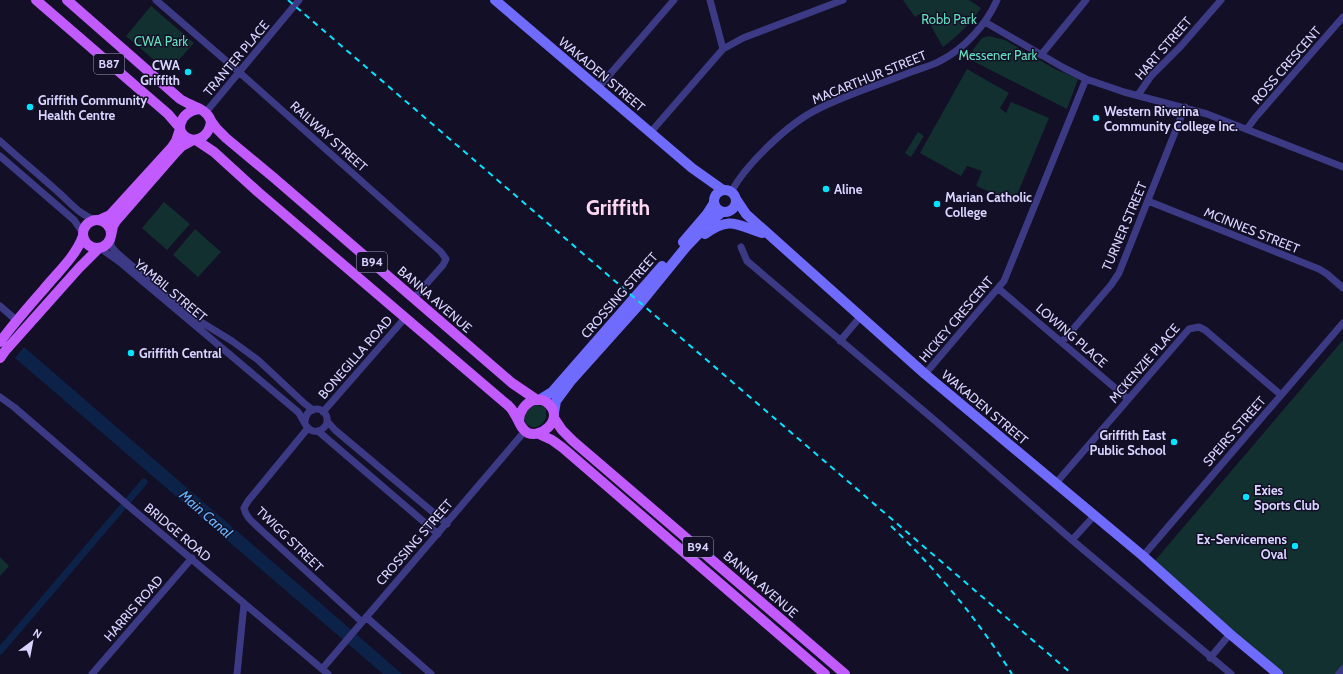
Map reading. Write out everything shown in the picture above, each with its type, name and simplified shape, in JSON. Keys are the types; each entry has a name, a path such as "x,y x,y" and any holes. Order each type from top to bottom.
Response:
{"main road":[{"name":"B87","path":"36,0 168,114 184,136 194,140"},
{"name":"BANNA AVENUE","path":"67,0 180,99 205,114 226,138 273,176 512,383 538,400"},
{"name":"WAKADEN STREET","path":"495,0 692,168 730,194 746,214 925,374 1143,556 1230,634 1278,674"},
{"path":"191,110 205,114 210,125 207,133 200,138 182,146 177,151 113,226 108,244 99,248 79,267 16,338 2,350 8,332 16,320 60,270 77,248 87,224 110,215 172,147 176,141 182,120 187,113 191,110"},
{"name":"B94","path":"194,140 214,152 258,192 504,402 513,411 525,431 539,434"},
{"name":"WAKADEN STREET","path":"692,168 714,200"},
{"path":"718,192 730,194 735,206 733,209 724,212 717,209 714,200 718,192"},
{"name":"CROSSING STREET","path":"538,400 552,392 706,214 714,200"},
{"name":"WAKADEN STREET","path":"724,212 749,223 780,245"},
{"name":"CROSSING STREET","path":"554,415 556,401 562,392 638,306 686,247 707,225 724,212"},
{"path":"97,220 105,222 109,227 111,237"},
{"name":"CROSSING STREET","path":"686,247 717,226 726,224 742,225 762,233"},
{"path":"83,234 85,242 89,246 99,248"},
{"path":"519,421 519,416 523,408 531,401 538,400"},
{"name":"B94","path":"538,400 549,404 554,415"},
{"path":"539,434 548,428 554,415"},
{"name":"BANNA AVENUE","path":"554,415 562,430 573,441 845,674"},
{"name":"BANNA AVENUE","path":"539,434 552,440 563,448 825,674"}],"street":[{"name":"RAILWAY STREET","path":"156,0 441,252 446,259 443,266 414,298"},
{"name":"TRANTER PLACE","path":"205,114 299,0"},
{"path":"598,88 674,0"},
{"path":"710,0 723,49"},
{"path":"650,133 723,49 743,38 843,0"},
{"name":"MACARTHUR STREET","path":"730,194 744,174 770,145 798,122 818,109 940,61 958,48 985,22 992,12 996,0"},
{"path":"1041,55 1086,0"},
{"name":"HART STREET","path":"1138,95 1151,76 1181,46 1222,0"},
{"name":"ROSS CRESCENT","path":"1247,129 1343,17"},
{"path":"985,22 1041,55 1086,79 1207,114 1343,167"},
{"name":"HICKEY CRESCENT","path":"925,374 999,289 1004,281 1086,79"},
{"name":"TURNER STREET","path":"1062,342 1111,285 1119,273 1185,107"},
{"path":"0,141 63,196 76,210 88,218 97,220"},
{"path":"0,156 74,220 83,234"},
{"name":"MCINNES STREET","path":"1148,201 1318,269 1327,274 1343,288"},
{"name":"YAMBIL STREET","path":"111,237 111,246 117,253 188,314 232,341 258,360 304,404 313,410"},
{"path":"740,247 747,261 939,424 1210,658 1231,674"},
{"name":"YAMBIL STREET","path":"99,248 121,263 227,351 298,412 307,425"},
{"name":"LOWING PLACE","path":"999,289 1128,399"},
{"path":"0,306 16,320"},
{"path":"840,341 861,316"},
{"name":"BONEGILLA ROAD","path":"323,412 405,318"},
{"name":"YAMBIL STREET","path":"200,320 228,343 227,351"},
{"name":"SPEIRS STREET","path":"1143,556 1343,323"},
{"name":"MCKENZIE PLACE","path":"1056,483 1189,329 1194,327 1199,327 1205,330 1281,395"},
{"name":"BRIDGE ROAD","path":"0,390 14,407"},
{"name":"BRIDGE ROAD","path":"0,397 14,407 325,672"},
{"path":"438,534 318,431 314,431 307,425 308,413 313,410 320,410 323,412 327,418 327,422 335,430 447,524"},
{"path":"318,431 324,428 327,422"},
{"name":"TWIGG STREET","path":"307,425 248,501 244,508 245,513 248,518 261,530 364,620 431,674"},
{"name":"CROSSING STREET","path":"325,672 344,643 525,431"},
{"path":"1072,540 1094,516"},
{"name":"HARRIS ROAD","path":"92,674 192,558"},
{"path":"237,674 244,604"},
{"path":"1210,658 1230,634"},
{"path":"1339,674 1343,669"}],"green space":[{"name":"Robb Park","path":"903,0 969,0 981,8 964,29 943,47 923,12 915,17"},
{"name":"CWA Park","path":"151,6 194,43 168,72 126,36"},
{"name":"Messener Park","path":"989,36 1005,40 1055,69 1078,79 1067,109 967,58 982,38"},
{"path":"967,69 1009,93 1000,108 1006,113 1011,102 1049,118 1014,202 976,186 982,171 967,166 961,176 920,153"},
{"path":"918,132 924,136 911,157 905,153"},
{"path":"164,202 190,224 167,250 142,228"},
{"path":"195,229 221,252 198,277 173,255"},
{"path":"1343,340 1343,668 1338,674 1282,674 1152,564"},
{"path":"536,405 543,406 546,409 546,418 536,427 531,427 525,420 525,414 528,409"},
{"path":"0,557 9,566 0,576"}],"water":[{"name":"Main Canal","path":"24,347 402,674 383,674 15,358"}],"waterway":[{"path":"0,651 144,482"}],"railway":[{"path":"288,0 1072,674"},
{"path":"891,526 925,560 956,596 985,634 1012,674"}],"place":[{"name":"CWA Griffith","path":"188,72"},
{"name":"Griffith Community Health Centre","path":"30,107"},
{"name":"Western Riverina Community College Inc.","path":"1096,118"},
{"name":"Aline","path":"826,189"},
{"name":"Marian Catholic College","path":"937,204"},
{"name":"Griffith Central","path":"131,353"},
{"name":"Griffith East Public School","path":"1174,442"},
{"name":"Exies Sports Club","path":"1246,497"},
{"name":"Ex-Servicemens Oval","path":"1295,546"}],"district":[{"name":"Griffith","path":"618,208"}]}
